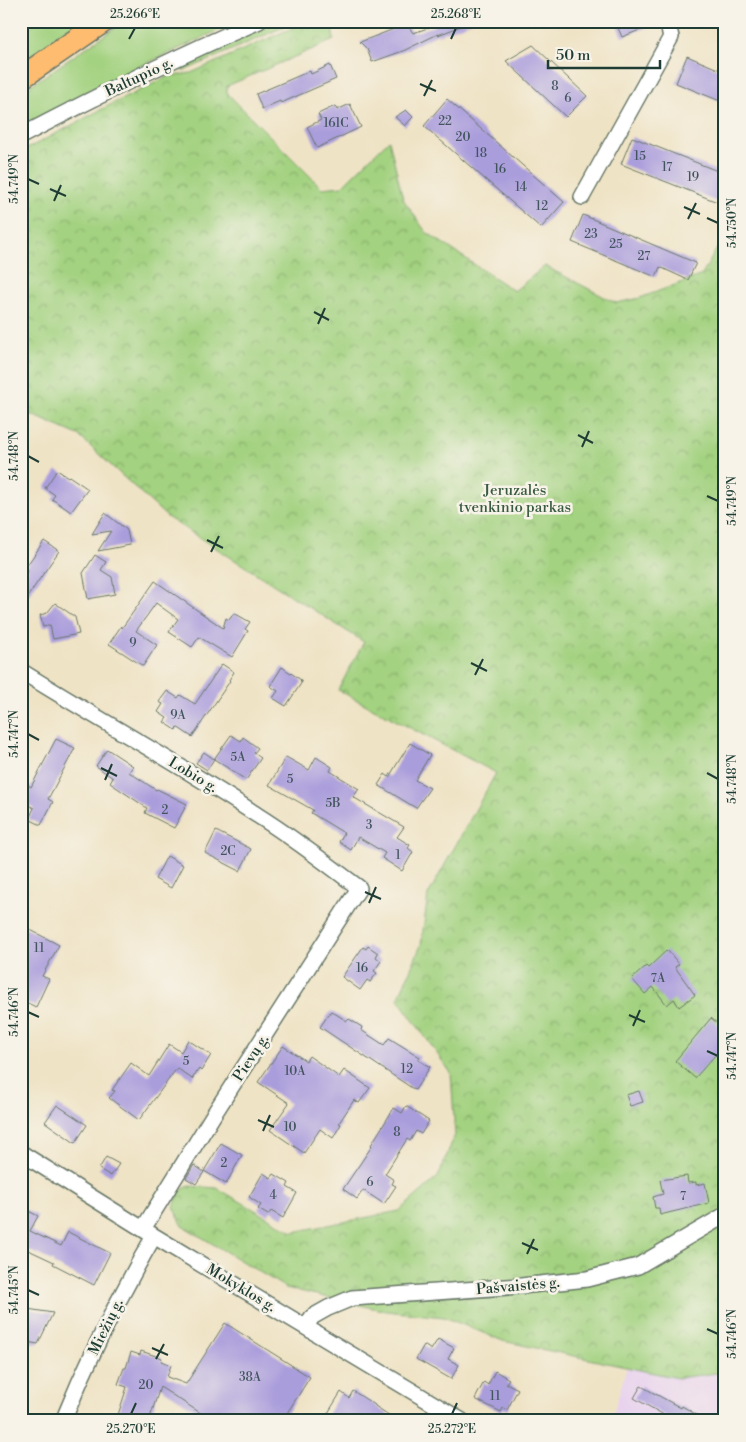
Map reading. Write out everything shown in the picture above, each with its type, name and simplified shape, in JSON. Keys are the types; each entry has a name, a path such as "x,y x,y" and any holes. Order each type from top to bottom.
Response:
{"highway":[{"path":"21,78 104,21"}],"street":[{"name":"Baltupio g.","path":"21,136 87,102 259,21"},
{"path":"582,197 671,36 667,21"},
{"name":"Lobio g.","path":"21,671 257,814 359,888"},
{"name":"Pievų g.","path":"149,1232 214,1114 359,888"},
{"name":"Mokyklos g.","path":"21,1153 462,1421"},
{"name":"Pašvaistės g.","path":"306,1327 312,1317 352,1298 587,1280 638,1266 725,1215"},
{"name":"Miežių g.","path":"63,1421 149,1232"}],"shaded area":[{"path":"627,1367 678,1378 725,1372 725,1421 611,1421"}],"green space":[{"path":"38,21 85,21 21,65 21,32"},
{"path":"125,21 239,21 115,78 21,127 21,92"},
{"path":"281,21 297,21 186,70 169,70"},
{"name":"Jeruzalės tvenkinio parkas","path":"308,21 331,21 334,40 227,86 227,93 322,188 342,186 389,140 403,199 426,232 514,291 545,266 616,303 640,298 702,275 725,234 725,1372 678,1378 503,1341 444,1317 386,1311 286,1288 183,1226 174,1209 178,1192 189,1186 217,1188 293,1232 399,1211 438,1177 455,1135 451,1073 398,999 421,945 428,895 496,773 338,690 364,642 167,517 78,435 21,410 21,152 169,76 191,73"}],"building":[{"path":"432,21 472,22 372,62 367,49 360,42 407,24 413,33 434,26"},
{"path":"615,21 658,21 658,23 622,37"},
{"path":"533,45 587,96 566,117 506,61"},
{"path":"687,56 725,72 725,103 676,83"},
{"path":"330,65 336,79 281,103 280,101 262,109 256,94 310,71 311,74"},
{"path":"447,99 564,202 541,228 424,126"},
{"path":"350,104 361,127 317,148 307,127 321,120 318,114 335,106 337,110"},
{"path":"406,110 413,117 405,126 395,117"},
{"path":"632,137 725,174 725,205 621,164"},
{"path":"583,215 696,263 688,280 660,267 656,277 572,242"},
{"path":"57,470 88,489 71,512 52,499 55,495 45,488"},
{"path":"105,513 127,530 130,545 98,551 111,531 92,534"},
{"path":"44,541 59,551 21,606 21,580 28,570 25,568"},
{"path":"95,555 106,562 101,570 112,577 115,594 88,599 83,573"},
{"path":"155,581 223,628 226,618 229,620 234,613 250,622 245,629 248,631 232,657 199,637 192,647 169,632 178,619 156,603 136,631 157,645 143,666 109,644"},
{"path":"55,603 75,617 79,634 53,639 50,625 43,627 40,615 47,613"},
{"path":"222,664 234,672 230,681 192,737 177,727 176,730 164,722 167,718 158,712 163,704 159,702 167,691 178,698 180,695 195,704"},
{"path":"282,667 302,682 286,706 273,698 278,691 270,686"},
{"path":"231,735 241,741 243,737 258,748 254,753 261,758 246,780 214,759"},
{"path":"56,739 75,748 48,799 53,802 41,825 29,819 34,808 21,801 21,794 26,784 31,787"},
{"path":"410,743 430,755 415,780 430,788 416,808 378,785 385,774 389,777"},
{"path":"107,749 133,766 129,772 156,790 187,804 174,828 145,813 147,808 110,783 113,778 96,766"},
{"path":"204,752 214,759 207,770 196,763"},
{"path":"286,757 309,770 316,757 332,767 330,771 359,789 353,797 404,827 397,837 410,845 408,848 413,852 402,871 382,858 385,853 358,837 351,850 339,842 344,833 311,813 313,810 269,785"},
{"path":"216,831 251,849 240,871 205,853"},
{"path":"167,856 183,865 171,888 155,879"},
{"path":"21,925 59,945 42,976 49,979 36,1007 21,1000"},
{"path":"368,946 378,953 376,957 381,961 374,971 377,973 370,982 367,980 360,990 342,977 363,947 366,949"},
{"path":"667,950 679,964 675,967 695,995 679,1007 674,999 667,1005 653,987 645,994 632,979 646,966 648,968"},
{"path":"331,1011 347,1021 349,1019 362,1027 361,1030 384,1045 389,1038 420,1057 418,1060 430,1067 415,1090 320,1027"},
{"path":"711,1018 725,1030 725,1044 695,1078 675,1061"},
{"path":"188,1040 211,1055 201,1071 199,1069 192,1079 177,1068 139,1120 109,1098 115,1091 112,1090 131,1063 149,1076 169,1044 181,1052"},
{"path":"283,1046 306,1061 309,1056 339,1077 344,1070 370,1088 359,1103 354,1100 339,1123 341,1124 333,1138 320,1129 304,1153 270,1130 289,1103 258,1082"},
{"path":"639,1091 643,1102 630,1106 626,1095"},
{"path":"57,1105 87,1125 75,1143 45,1122"},
{"path":"406,1106 429,1121 421,1134 416,1131 410,1141 407,1139 385,1174 394,1180 392,1184 396,1186 384,1204 363,1190 357,1199 343,1189 372,1146 394,1108 402,1113"},
{"path":"221,1143 242,1155 226,1184 204,1171"},
{"path":"106,1157 119,1164 111,1176 99,1169"},
{"path":"194,1165 204,1172 196,1184 186,1178"},
{"path":"263,1173 271,1178 274,1174 289,1183 287,1187 297,1193 283,1218 271,1211 268,1215 258,1209 261,1205 249,1197"},
{"path":"687,1176 688,1183 696,1182 696,1185 705,1183 709,1203 660,1215 659,1208 655,1208 653,1197 663,1194 660,1180"},
{"path":"21,1207 38,1216 30,1231 61,1246 68,1232 110,1253 94,1285 53,1264 54,1262 21,1248"},
{"path":"21,1308 53,1313 38,1344 21,1341"},
{"path":"225,1323 310,1377 282,1421 213,1421 160,1387 149,1421 116,1421 127,1387 118,1384 131,1352 140,1355 141,1351 162,1358 161,1361 171,1365 167,1377 186,1384"},
{"path":"438,1339 454,1348 448,1359 459,1365 451,1379 416,1359 424,1345 431,1350"},
{"path":"495,1371 509,1379 506,1383 518,1389 507,1410 503,1408 501,1412 475,1399 484,1382 488,1385"},
{"path":"641,1386 681,1408 682,1406 707,1421 673,1421 634,1398"},
{"path":"353,1391 398,1421 323,1421 341,1392 349,1398"}]}
